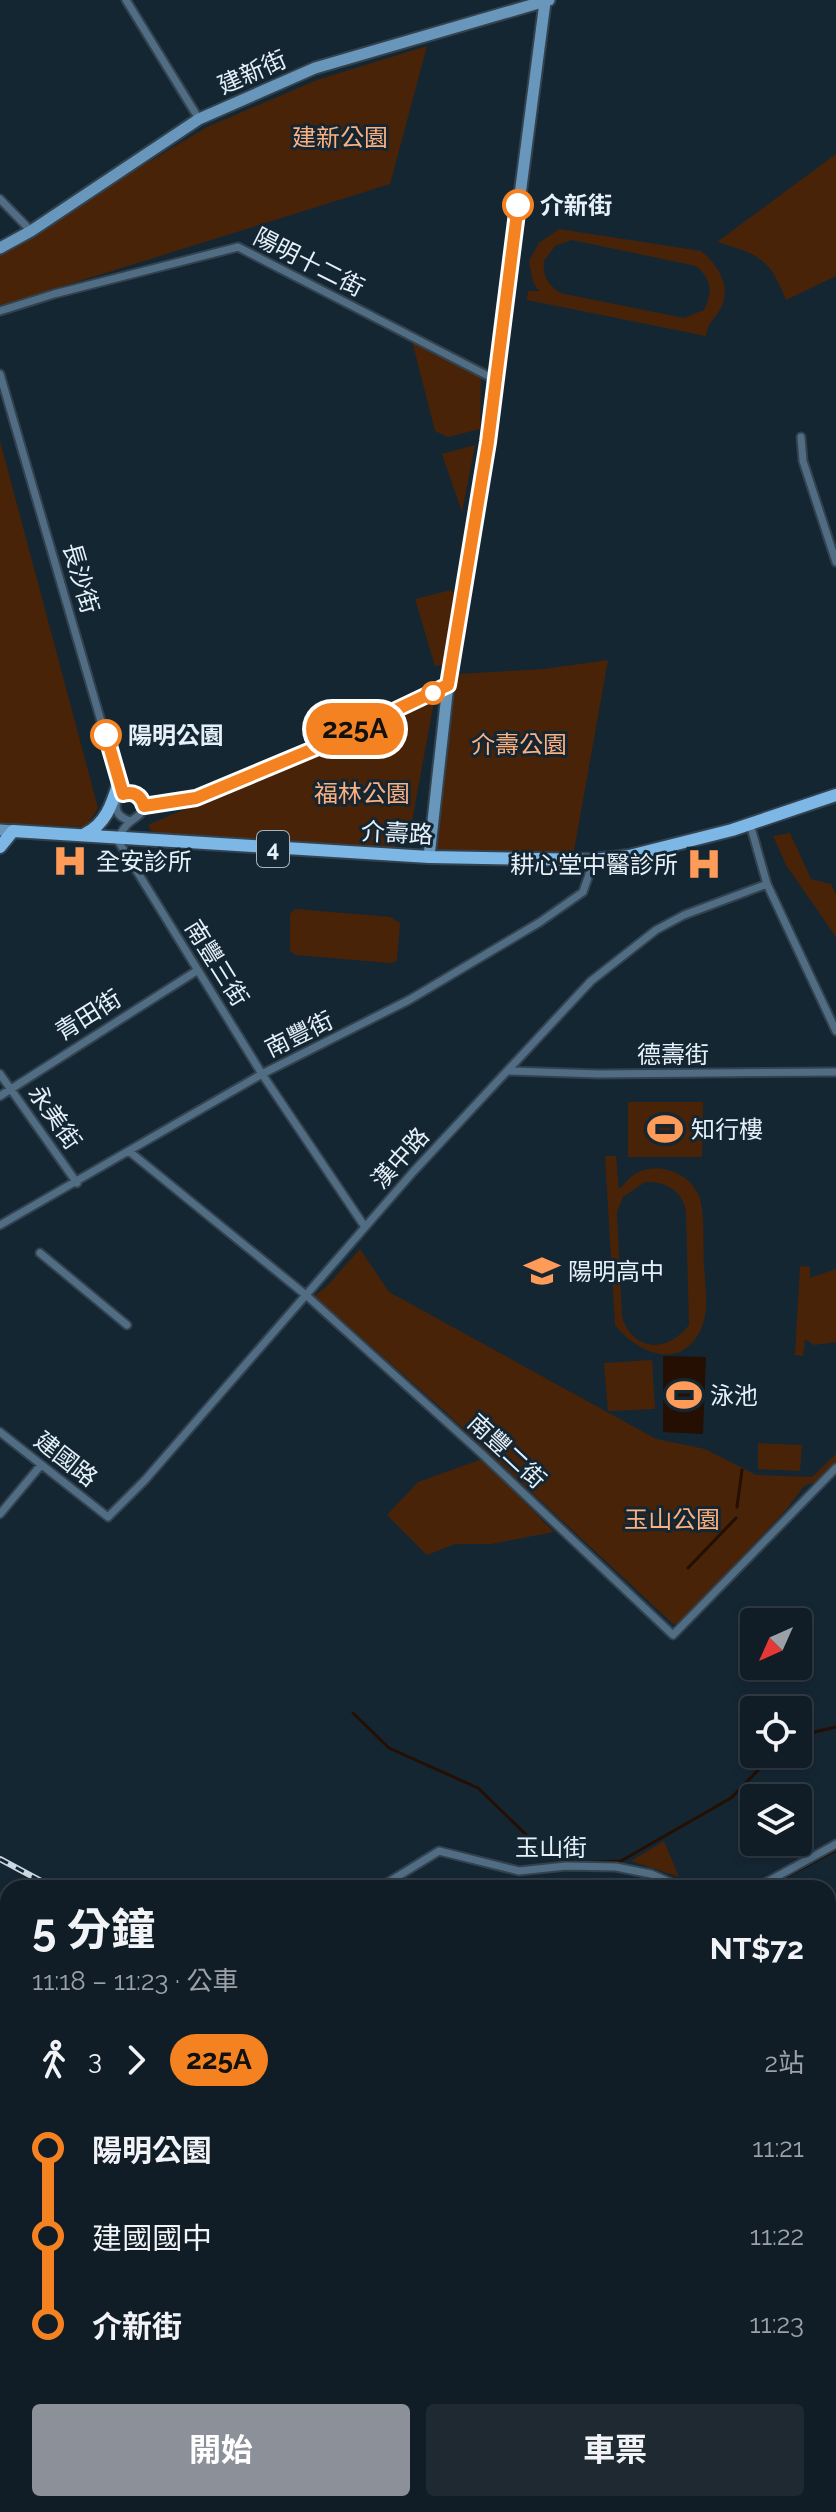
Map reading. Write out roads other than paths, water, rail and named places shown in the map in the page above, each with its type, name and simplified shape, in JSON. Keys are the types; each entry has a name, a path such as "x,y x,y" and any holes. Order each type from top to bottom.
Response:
{"main road":[{"path":"83,835 97,828 121,788"},
{"name":"介壽路","path":"6,831 429,857 594,860 629,856 750,824 836,795"},
{"name":"4","path":"0,847 6,831"}],"street":[{"path":"126,0 199,119"},
{"path":"429,857 448,685 496,380 547,1"},
{"name":"建新街","path":"0,248 31,231 199,119 315,68 547,1"},
{"path":"0,199 31,231"},
{"name":"陽明十二街","path":"0,311 238,247 496,380"},
{"name":"長沙街","path":"0,374 121,788 116,810 119,816 130,821"},
{"path":"801,437 803,461 834,548 836,562"},
{"path":"144,806 196,798 318,747 448,685"},
{"path":"117,839 130,821 140,816 144,806 139,796 121,788"},
{"path":"750,824 767,884 836,1031"},
{"name":"南豐三街","path":"117,839 262,1074 365,1227"},
{"name":"南豐街","path":"0,1225 262,1074 409,1000 540,922 583,892 594,860"},
{"name":"漢中路","path":"108,1517 145,1480 454,1128 591,981 631,948 684,915 767,884"},
{"name":"青田街","path":"0,1096 198,970"},
{"name":"德壽街","path":"510,1071 614,1074 836,1072"},
{"name":"永美街","path":"0,1074 77,1183"},
{"name":"南豐二街","path":"130,1152 307,1296 471,1444 673,1635 836,1468"},
{"path":"40,1253 127,1325"},
{"name":"建國路","path":"0,1432 108,1517"},
{"path":"0,1514 41,1465"},
{"path":"771,1880 836,1844"},
{"name":"玉山街","path":"392,1880 439,1851 519,1871 566,1866 616,1867 665,1880"}],"waterway":[{"path":"737,1507 742,1470"},
{"path":"688,1568 736,1518"},
{"path":"353,1713 389,1748 478,1788 541,1849 576,1863 621,1861 731,1798 760,1768"},
{"path":"812,1733 836,1727"},
{"path":"780,1880 836,1850"}],"railway":[{"path":"0,1859 39,1880"}],"place":[{"name":"介新街","path":"518,205"},
{"name":"陽明公園","path":"106,735"},
{"name":"全安診所","path":"70,861"},
{"name":"耕心堂中醫診所","path":"704,864"},
{"name":"知行樓","path":"665,1129"},
{"name":"陽明高中","path":"542,1271"},
{"name":"泳池","path":"684,1395"}],"park label":[{"name":"建新公園","path":"340,137"},
{"name":"介壽公園","path":"519,744"},
{"name":"福林公園","path":"362,793"},
{"name":"玉山公園","path":"672,1519"}]}
